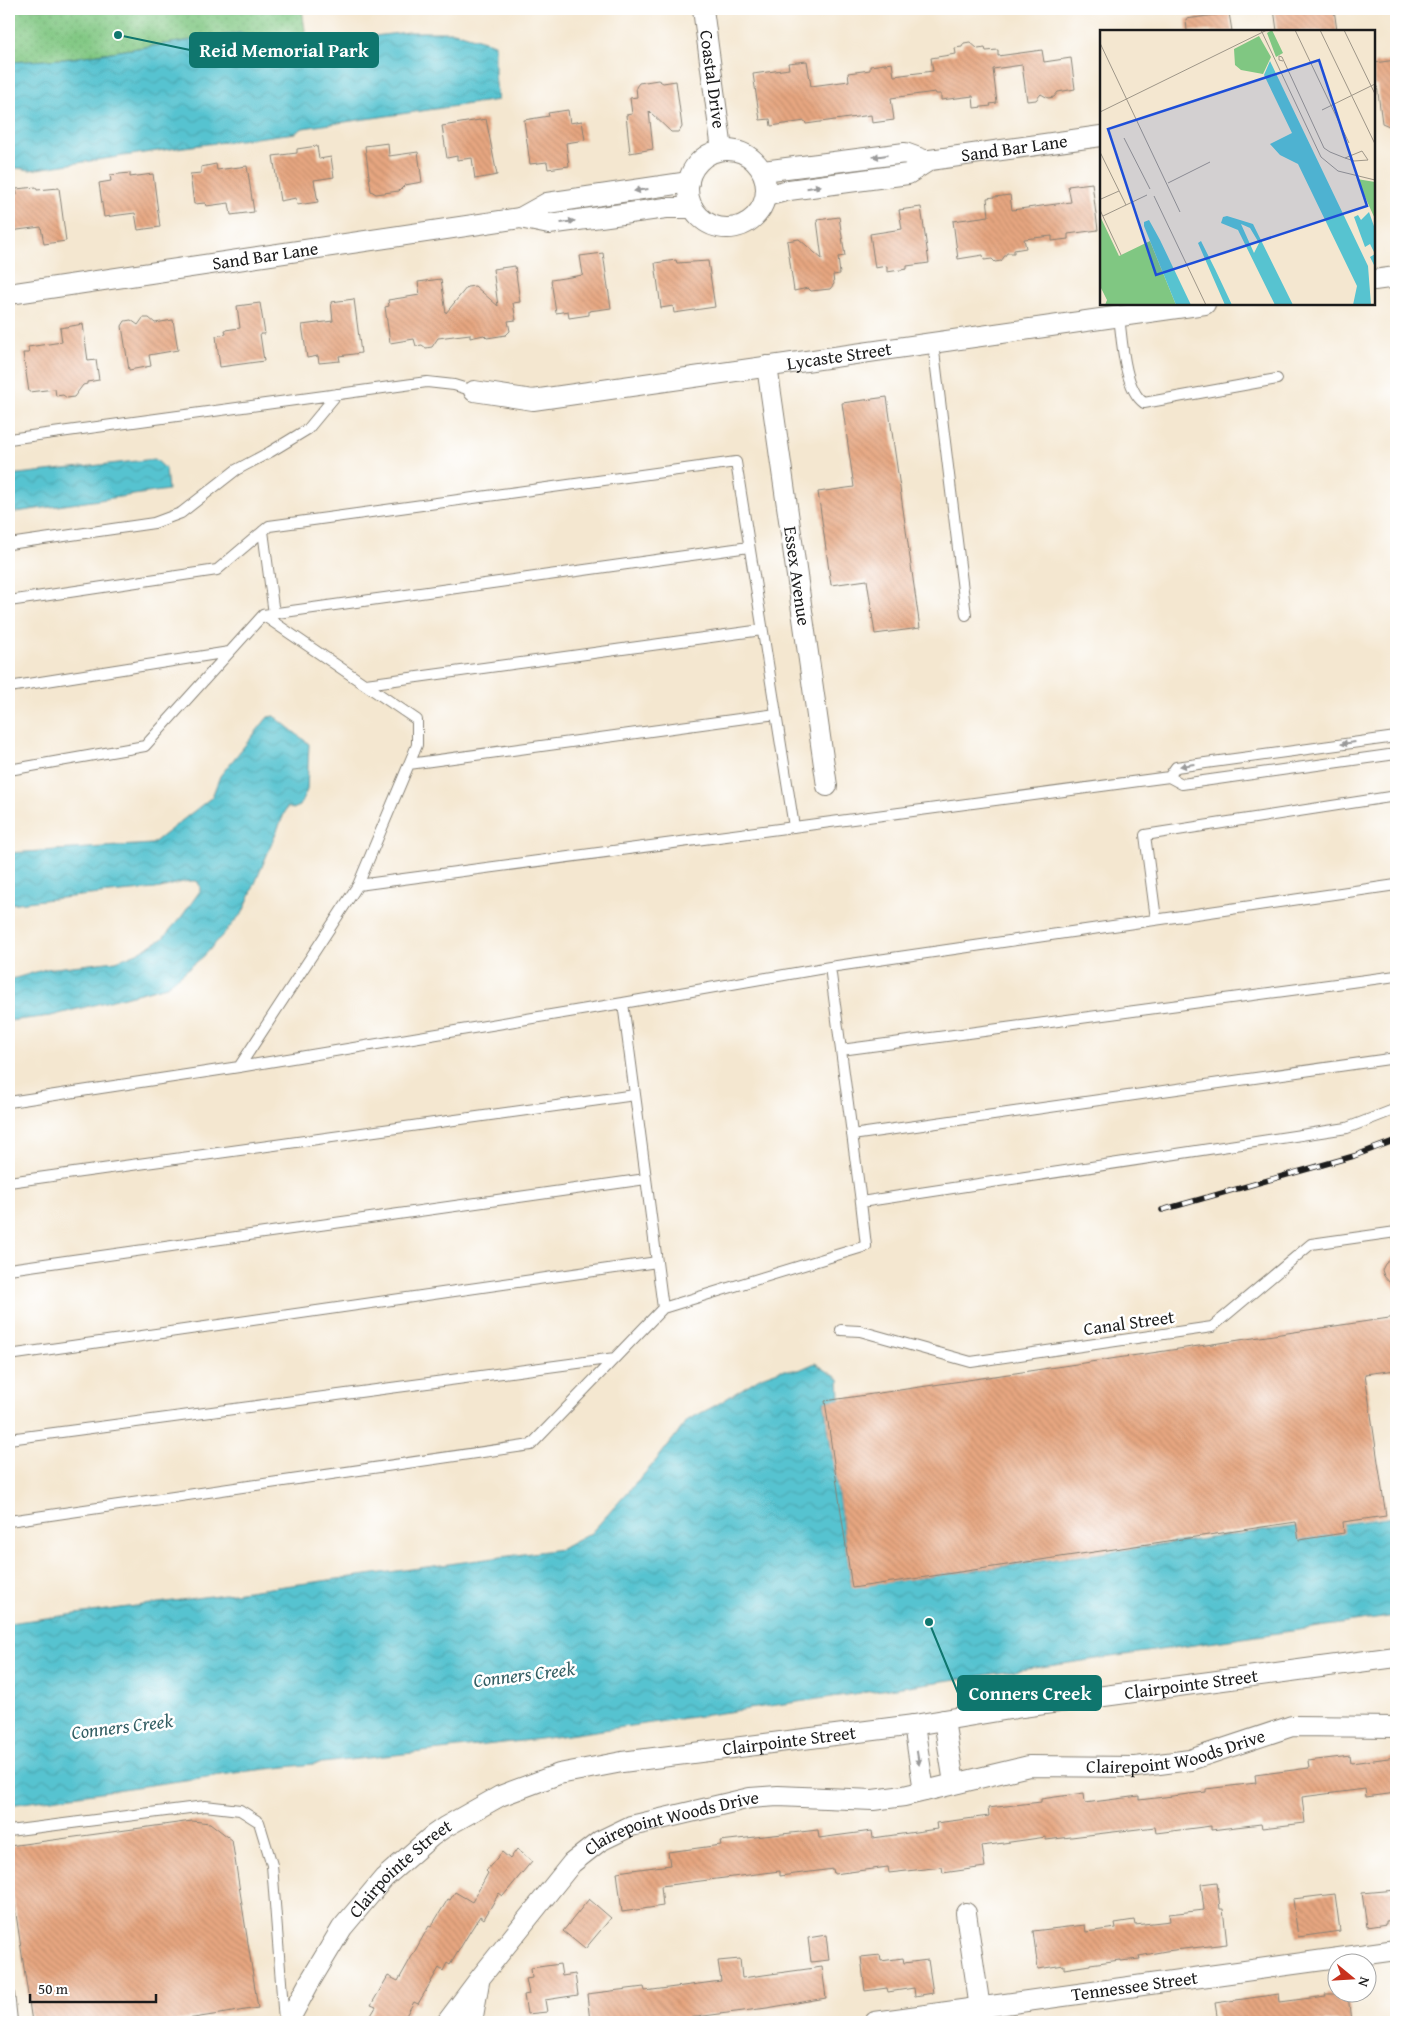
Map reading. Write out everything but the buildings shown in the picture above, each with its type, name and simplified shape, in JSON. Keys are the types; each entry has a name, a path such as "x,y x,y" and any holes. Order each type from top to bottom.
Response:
{"street":[{"name":"Coastal Drive","path":"703,9 722,150"},
{"name":"Sand Bar Lane","path":"766,196 789,190 908,174 928,161 1100,136"},
{"path":"722,150 735,150 752,158 762,171 766,183 766,196 758,214 748,223 729,228 711,225 701,219 693,208 689,197 689,182 696,166 706,156 722,150"},
{"name":"Sand Bar Lane","path":"762,171 905,153 928,161"},
{"name":"Sand Bar Lane","path":"520,218 546,203 689,182"},
{"name":"Sand Bar Lane","path":"9,294 520,218 549,224 666,208 693,208"},
{"path":"1375,280 1396,277"},
{"name":"Lycaste Street","path":"474,391 533,400 1198,305"},
{"name":"Essex Avenue","path":"767,366 826,786"},
{"name":"Clairpointe Street","path":"288,2022 342,1928 384,1878 432,1836 500,1796 559,1774 622,1762 914,1725 1022,1708 1396,1657"},
{"path":"944,1720 954,1783"},
{"path":"914,1725 924,1791"},
{"name":"Clairepoint Woods Drive","path":"447,2022 572,1863 600,1841 631,1826 750,1798 778,1796 873,1800 904,1796 1029,1766 1136,1767 1190,1760 1292,1726 1396,1726"},
{"path":"966,1913 981,2015"},
{"name":"Tennessee Street","path":"875,2022 981,2015 1396,1950"},
{"name":"Clairepoint Woods Drive","path":"472,2022 480,1978"}],"lane":[{"path":"1118,316 1128,375 1136,397 1144,403 1277,379"},
{"path":"933,342 966,615"},
{"path":"9,439 427,382 454,385 474,391"},
{"path":"9,544 154,524 181,513 236,470 308,429 337,394"},
{"path":"9,601 217,570 269,526 736,462 794,827"},
{"path":"263,531 274,614"},
{"path":"9,770 145,746 262,614 274,614 749,546"},
{"path":"239,1067 358,885 417,746 417,720 262,614"},
{"path":"366,684 762,630"},
{"path":"9,687 229,652"},
{"path":"409,764 776,714"},
{"path":"1169,777 1176,766 1396,737"},
{"path":"358,885 1169,777 1182,784 1396,754"},
{"path":"1156,919 1144,835 1396,796"},
{"path":"9,1102 239,1067 830,968 1396,885"},
{"path":"9,1521 531,1445 664,1308 866,1246 862,1202 830,968"},
{"path":"841,1050 1396,976"},
{"path":"623,1003 664,1308"},
{"path":"852,1135 1396,1058"},
{"path":"9,1182 635,1095"},
{"path":"862,1202 1347,1128 1396,1109"},
{"path":"9,1269 646,1179"},
{"name":"Canal Street","path":"841,1330 860,1331 970,1362 1212,1327 1311,1244 1396,1232"},
{"path":"9,1355 657,1262"},
{"path":"9,1440 615,1358"},
{"path":"9,1831 205,1806 240,1810 259,1822 272,1865 284,2022"},
{"path":"9,1993 12,2021 9,2022"}],"green space":[{"path":"9,9 302,9 307,44 239,33 65,59 9,62"}],"water":[{"path":"408,32 454,32 495,44 495,76 498,100 303,128 295,133 30,170 9,169 9,62 65,59 239,33 307,44"},
{"path":"155,459 166,469 168,490 9,513 9,475"},
{"path":"274,716 309,744 307,790 300,806 293,809 287,807 243,912 204,956 167,986 51,1016 9,1021 9,980 46,969 116,961 137,953 162,939 200,891 200,886 197,881 191,881 155,889 9,904 9,853 152,844 212,797 220,776 268,717"},
{"path":"815,1363 839,1379 840,1399 824,1401 852,1587 1298,1526 1341,1524 1394,1517 1394,1526 1396,1526 1396,1616 540,1739 249,1771 9,1805 9,1623 561,1549 591,1533 654,1463 688,1420 761,1377 781,1370 799,1370"}],"railway":[{"path":"1162,1210 1354,1156 1396,1140"}],"place":[{"name":"Reid Memorial Park","path":"118,35"},
{"name":"Conners Creek","path":"929,1622"}]}
